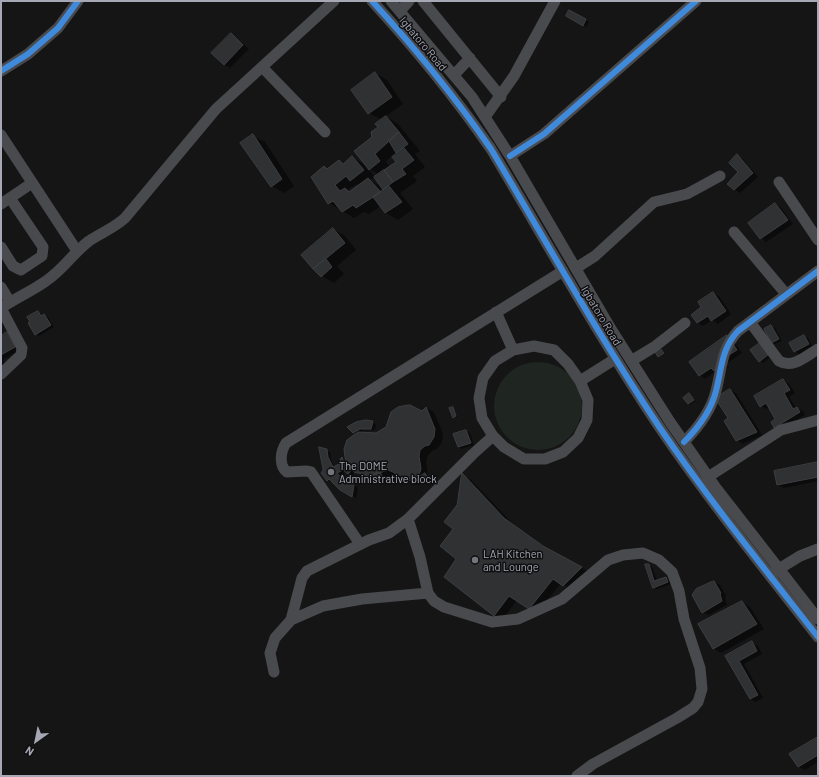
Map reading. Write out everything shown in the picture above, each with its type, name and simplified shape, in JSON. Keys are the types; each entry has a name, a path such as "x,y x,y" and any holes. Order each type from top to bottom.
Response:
{"street":[{"path":"1,71 28,54 58,28 78,1"},
{"path":"4,306 46,281 70,262 77,251 90,240 118,225 216,109 334,1"},
{"name":"Igbatoro Road","path":"372,1 420,54 491,149 615,359 665,425 684,442 708,477 818,619"},
{"name":"Igbatoro Road","path":"392,1 454,75 485,117 510,156 631,361 693,476 818,637"},
{"path":"400,11 409,1"},
{"path":"423,1 501,96"},
{"path":"485,117 501,96 555,1"},
{"path":"510,156 544,134 696,1"},
{"path":"454,75 470,58"},
{"path":"262,67 325,132"},
{"path":"1,135 77,251"},
{"path":"576,268 595,256 654,202 687,194 720,176"},
{"path":"779,182 818,240"},
{"path":"1,211 4,203 32,183"},
{"path":"1,247 13,266 21,270 42,256 43,252 43,247 4,203"},
{"path":"734,232 786,294"},
{"path":"360,544 311,472 287,472 283,469 281,464 283,447 292,439 563,271"},
{"path":"684,442 698,428 716,392 729,341 750,322 818,271"},
{"path":"1,287 4,306 22,348 21,355 1,374"},
{"path":"496,312 513,350"},
{"path":"750,322 778,361 785,365 792,364 818,348"},
{"path":"631,361 654,347 684,323"},
{"path":"534,346 554,350 568,364 580,381 588,400 587,420 578,438 563,452 545,459 524,459 504,447 493,436 482,418 479,398 483,378 495,361 513,350 534,346"},
{"path":"580,381 615,359"},
{"path":"708,477 781,430 818,420"},
{"path":"291,620 302,578 307,571 360,544 389,533 408,518 493,436"},
{"path":"408,518 420,558 428,593 434,601 444,606 492,622 518,619 562,599 608,560 623,555 643,553 659,560 672,572 679,591 684,619 700,668 702,689 698,702 693,708 677,718 606,756 577,776"},
{"path":"769,574 800,556 818,549"},
{"path":"274,672 270,653 275,638 291,620 323,606 362,599 428,593"}],"shaded area":[{"path":"538,362 555,365 563,369 575,381 579,389 582,406 579,423 575,431 563,443 555,447 538,450 521,447 513,443 501,431 497,423 494,406 497,389 501,381 513,369 521,365"}],"building":[{"path":"569,10 586,19 583,26 566,16"},
{"path":"231,33 243,45 224,65 211,53"},
{"path":"375,72 392,97 368,114 351,90"},
{"path":"386,116 399,132 375,154 380,161 369,170 354,151 372,137 371,132 378,127 375,124"},
{"path":"399,132 408,144 396,153 389,141"},
{"path":"253,134 282,179 271,187 240,143"},
{"path":"404,148 414,160 402,169 406,174 393,182 384,170 396,162 392,157"},
{"path":"737,154 753,173 734,190 727,184 738,172 729,163"},
{"path":"352,156 364,170 350,181 346,176 335,185 340,191 345,188 349,192 368,178 381,192 356,208 353,205 342,212 333,201 328,204 311,177 324,166 327,169 339,160 343,164"},
{"path":"384,170 393,182 383,190 374,177"},
{"path":"389,186 402,202 385,213 373,197"},
{"path":"775,203 788,220 760,239 748,223"},
{"path":"333,228 345,243 313,269 301,255"},
{"path":"326,259 332,267 321,277 313,269"},
{"path":"713,292 726,311 711,321 708,316 697,323 691,315 701,307 698,302"},
{"path":"38,311 41,316 44,314 51,325 35,335 28,323 30,322 27,317"},
{"path":"771,325 779,339 771,343 764,329"},
{"path":"7,332 15,347 1,355 1,336"},
{"path":"727,335 737,350 721,360 724,364 714,371 711,368 699,376 689,362"},
{"path":"804,335 809,344 794,352 789,343"},
{"path":"760,343 769,354 759,362 750,350"},
{"path":"660,348 664,353 658,357 655,352"},
{"path":"783,379 790,390 784,393 793,409 797,407 800,412 774,428 771,422 775,419 766,403 760,407 754,396"},
{"path":"730,389 757,432 736,441 724,421 728,418 715,398"},
{"path":"689,393 694,400 688,404 683,398"},
{"path":"410,405 422,411 426,407 435,429 434,437 429,445 420,450 419,456 421,469 419,475 409,481 403,480 388,470 370,476 354,472 347,465 345,457 344,449 347,440 358,432 376,433 386,427 391,412 398,407"},
{"path":"453,407 456,416 453,418 449,408"},
{"path":"366,420 373,421 371,429 360,429 353,433 347,427 356,422"},
{"path":"466,430 471,443 458,447 453,434"},
{"name":"The DOME Administrative block","path":"319,447 327,449 328,457 333,467 341,463 340,459 342,457 345,466 351,471 348,474 343,470 337,473 343,480 346,478 354,485 352,497 340,490 329,479 327,481 321,473 323,470"},
{"path":"818,462 818,477 777,485 774,471"},
{"path":"380,472 383,478 378,481 362,481 362,475 370,476"},
{"path":"425,473 427,476 419,482 417,479"},
{"path":"462,473 504,518 543,546 582,567 563,586 553,579 529,609 509,596 494,616 444,577 456,559 440,546 453,529 444,522 457,505"},
{"path":"645,564 649,564 654,581 666,577 668,582 653,588"},
{"path":"714,581 721,593 722,601 702,613 692,595 696,589"},
{"path":"742,601 757,624 713,649 698,624"},
{"path":"752,641 757,651 739,661 758,695 750,699 725,656"},
{"path":"818,737 818,755 798,767 789,754"}],"cycle path":[{"path":"1,71 28,54 58,28 78,1"},
{"path":"372,1 434,73 491,149 595,325 660,428 717,508 818,637"},
{"path":"510,156 544,134 696,1"},
{"path":"684,442 699,425 711,405 716,391 725,352 732,338 738,331 818,271"}],"place":[{"name":"The DOME Administrative block","path":"331,472"},
{"name":"LAH Kitchen and Lounge","path":"475,560"}]}
